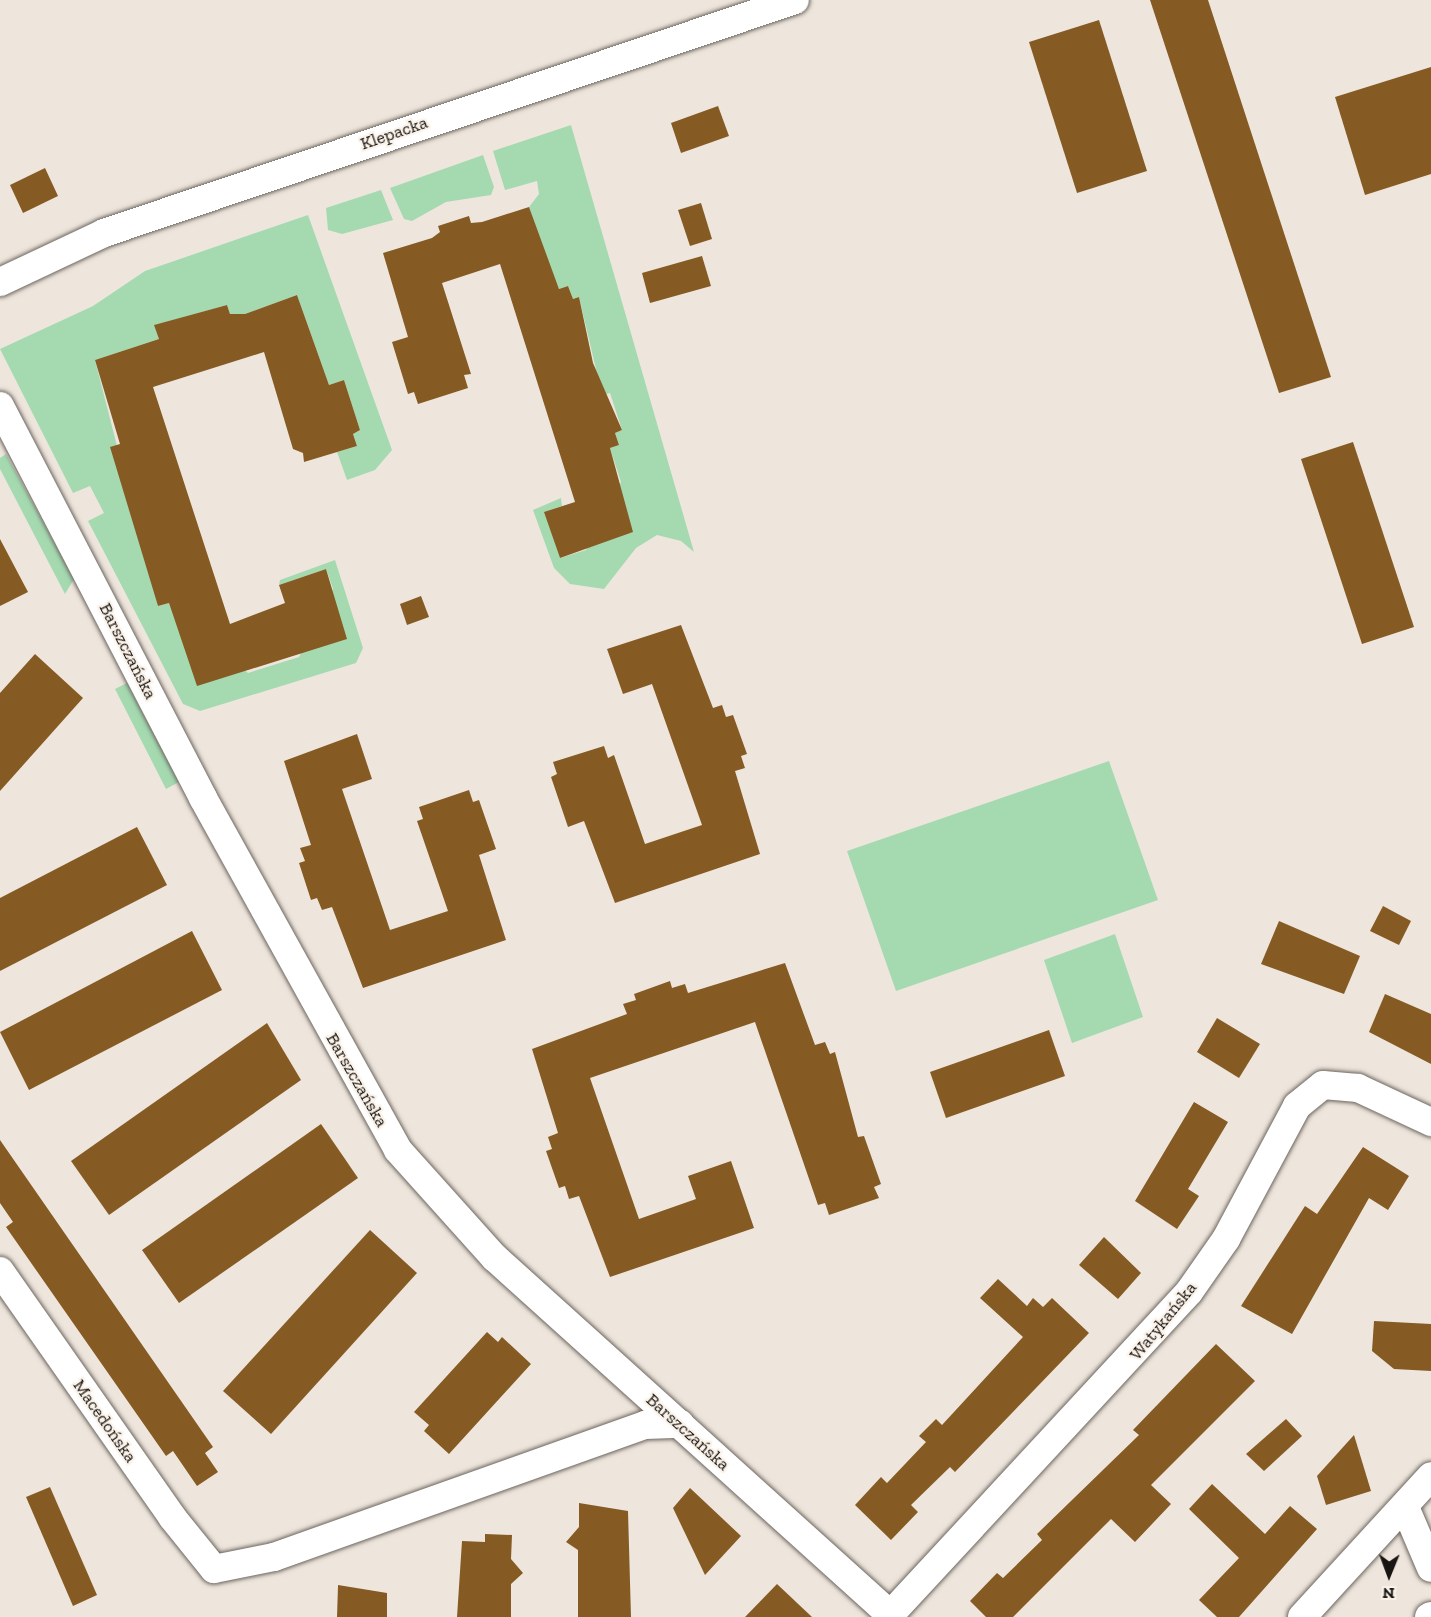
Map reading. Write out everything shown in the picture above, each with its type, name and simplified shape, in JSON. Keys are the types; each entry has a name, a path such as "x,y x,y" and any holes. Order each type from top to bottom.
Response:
{"street":[{"name":"Klepacka","path":"0,282 104,233 795,0"},
{"name":"Barszczańska","path":"0,406 203,798 398,1150 494,1257 891,1616"},
{"name":"Watykańska","path":"891,1616 1189,1292 1231,1230 1297,1106 1323,1084 1358,1088 1431,1122"},
{"name":"Macedońska","path":"0,1271 172,1517 214,1569 274,1557 645,1425 680,1424"},
{"path":"1302,1617 1431,1476"},
{"path":"1405,1507 1431,1568"}],"green space":[{"path":"571,125 694,552 681,541 657,535 636,548 604,589 570,584 554,568 533,510 561,498 562,506 545,512 560,558 586,550 621,482 610,448 619,445 615,433 622,430 610,393 603,395 579,297 573,299 568,286 559,289 545,254 529,207 539,194 537,181 505,190 493,151"},
{"path":"483,155 494,187 491,195 446,202 412,221 404,219 390,188"},
{"path":"381,190 393,220 342,234 328,230 326,208"},
{"path":"308,215 392,450 375,470 347,480 337,452 357,446 353,434 360,430 344,380 329,385 297,295 245,314 230,314 227,305 155,325 159,339 95,360 158,606 169,603 248,673 299,657 333,589 326,569 279,585 280,580 335,560 363,648 356,663 200,711 183,704 88,521 104,513 90,486 73,493 0,349 93,306 145,271"},
{"path":"6,454 74,579 65,594 0,469 0,458"},
{"path":"127,683 179,782 166,789 115,689"},
{"path":"1109,761 1158,900 896,991 847,851"},
{"path":"1115,934 1143,1017 1072,1043 1044,960"}],"building":[{"path":"1150,0 1208,0 1331,377 1279,393"},
{"path":"1099,20 1147,171 1077,193 1029,42"},
{"path":"1431,67 1431,174 1365,195 1335,97"},
{"path":"718,106 729,136 681,153 671,123"},
{"path":"45,168 58,196 23,213 10,185"},
{"path":"701,203 712,239 690,246 678,210"},
{"path":"529,207 559,289 568,286 573,299 579,297 593,363 622,430 615,433 619,445 610,448 633,532 560,558 544,512 575,502 500,264 442,283 471,374 464,375 468,388 418,404 414,392 408,394 392,342 408,337 383,253 432,238 440,232 438,226 469,216 471,223 482,222"},
{"path":"702,256 711,286 650,303 642,273"},
{"path":"297,295 329,385 344,380 360,430 353,434 357,446 304,462 303,453 293,449 264,352 153,387 230,624 285,603 279,585 326,569 347,639 197,686 169,603 158,606 110,447 120,444 95,360 159,339 154,325 227,305 230,314 245,314"},
{"path":"1353,442 1414,627 1362,644 1301,459"},
{"path":"0,539 28,592 0,606"},
{"path":"421,596 429,617 407,625 400,604"},
{"path":"681,625 713,708 722,705 726,717 733,715 747,754 741,756 745,768 735,771 760,854 615,903 584,821 568,827 551,777 557,774 553,762 604,746 608,758 614,755 645,844 702,825 652,684 623,694 607,649"},
{"path":"35,654 83,698 0,791 0,693"},
{"path":"357,734 372,779 342,789 390,930 448,911 417,821 423,819 419,807 469,790 473,802 479,800 496,849 479,855 506,940 363,988 332,907 322,910 317,898 311,900 299,863 305,861 300,848 311,845 284,761"},
{"path":"137,827 167,885 0,971 0,898"},
{"path":"1383,906 1411,921 1399,945 1370,931"},
{"path":"1279,921 1360,956 1344,994 1261,964"},
{"path":"192,931 222,990 29,1090 0,1032"},
{"path":"785,963 815,1045 825,1042 830,1054 835,1052 858,1137 864,1136 881,1184 874,1187 879,1198 829,1215 825,1203 818,1205 755,1022 590,1078 639,1219 696,1199 688,1176 731,1161 754,1228 610,1277 579,1196 569,1199 565,1186 559,1188 546,1151 552,1149 548,1137 558,1133 532,1049 627,1014 623,1004 636,1000 634,994 670,981 672,988 685,984 688,993"},
{"path":"1385,994 1431,1014 1431,1064 1369,1032"},
{"path":"1217,1018 1260,1044 1239,1078 1197,1052"},
{"path":"267,1023 301,1080 109,1215 71,1161"},
{"path":"1049,1030 1065,1076 946,1118 930,1072"},
{"path":"1194,1102 1228,1122 1188,1189 1199,1196 1177,1229 1135,1201"},
{"path":"321,1124 358,1178 179,1303 142,1250"},
{"path":"0,1140 213,1447 205,1453 218,1472 197,1486 173,1451 166,1456 6,1227 13,1222 0,1203"},
{"path":"1363,1147 1409,1176 1388,1210 1369,1198 1292,1334 1241,1306 1305,1206 1317,1214"},
{"path":"370,1230 417,1273 271,1434 223,1391"},
{"path":"1104,1237 1141,1273 1118,1299 1079,1265"},
{"path":"998,1279 1027,1306 1033,1298 1043,1307 1052,1298 1089,1333 955,1472 950,1467 911,1505 918,1512 891,1540 855,1505 881,1477 887,1483 926,1442 919,1436 936,1419 942,1425 1023,1337 980,1298"},
{"path":"1374,1321 1431,1324 1431,1371 1394,1369 1372,1351"},
{"path":"487,1332 498,1342 502,1337 531,1364 449,1454 424,1431 429,1425 414,1412"},
{"path":"1216,1344 1255,1381 1151,1485 1171,1504 1135,1542 1111,1519 1013,1617 986,1617 970,1601 997,1573 1003,1578 1042,1540 1037,1534 1139,1435 1133,1430"},
{"path":"1286,1419 1302,1436 1264,1471 1246,1454"},
{"path":"1354,1435 1371,1491 1326,1505 1317,1476"},
{"path":"1212,1484 1265,1534 1290,1506 1317,1529 1239,1617 1217,1617 1199,1600 1239,1558 1189,1509"},
{"path":"50,1487 97,1595 73,1606 26,1497"},
{"path":"690,1488 741,1536 705,1575 673,1508"},
{"path":"579,1503 628,1511 631,1617 578,1617 578,1550 566,1542 579,1527"},
{"path":"485,1534 512,1535 511,1559 523,1573 511,1584 511,1617 457,1617 462,1541 485,1542"},
{"path":"777,1584 812,1617 745,1617"},
{"path":"338,1585 387,1593 387,1617 337,1617"}]}
